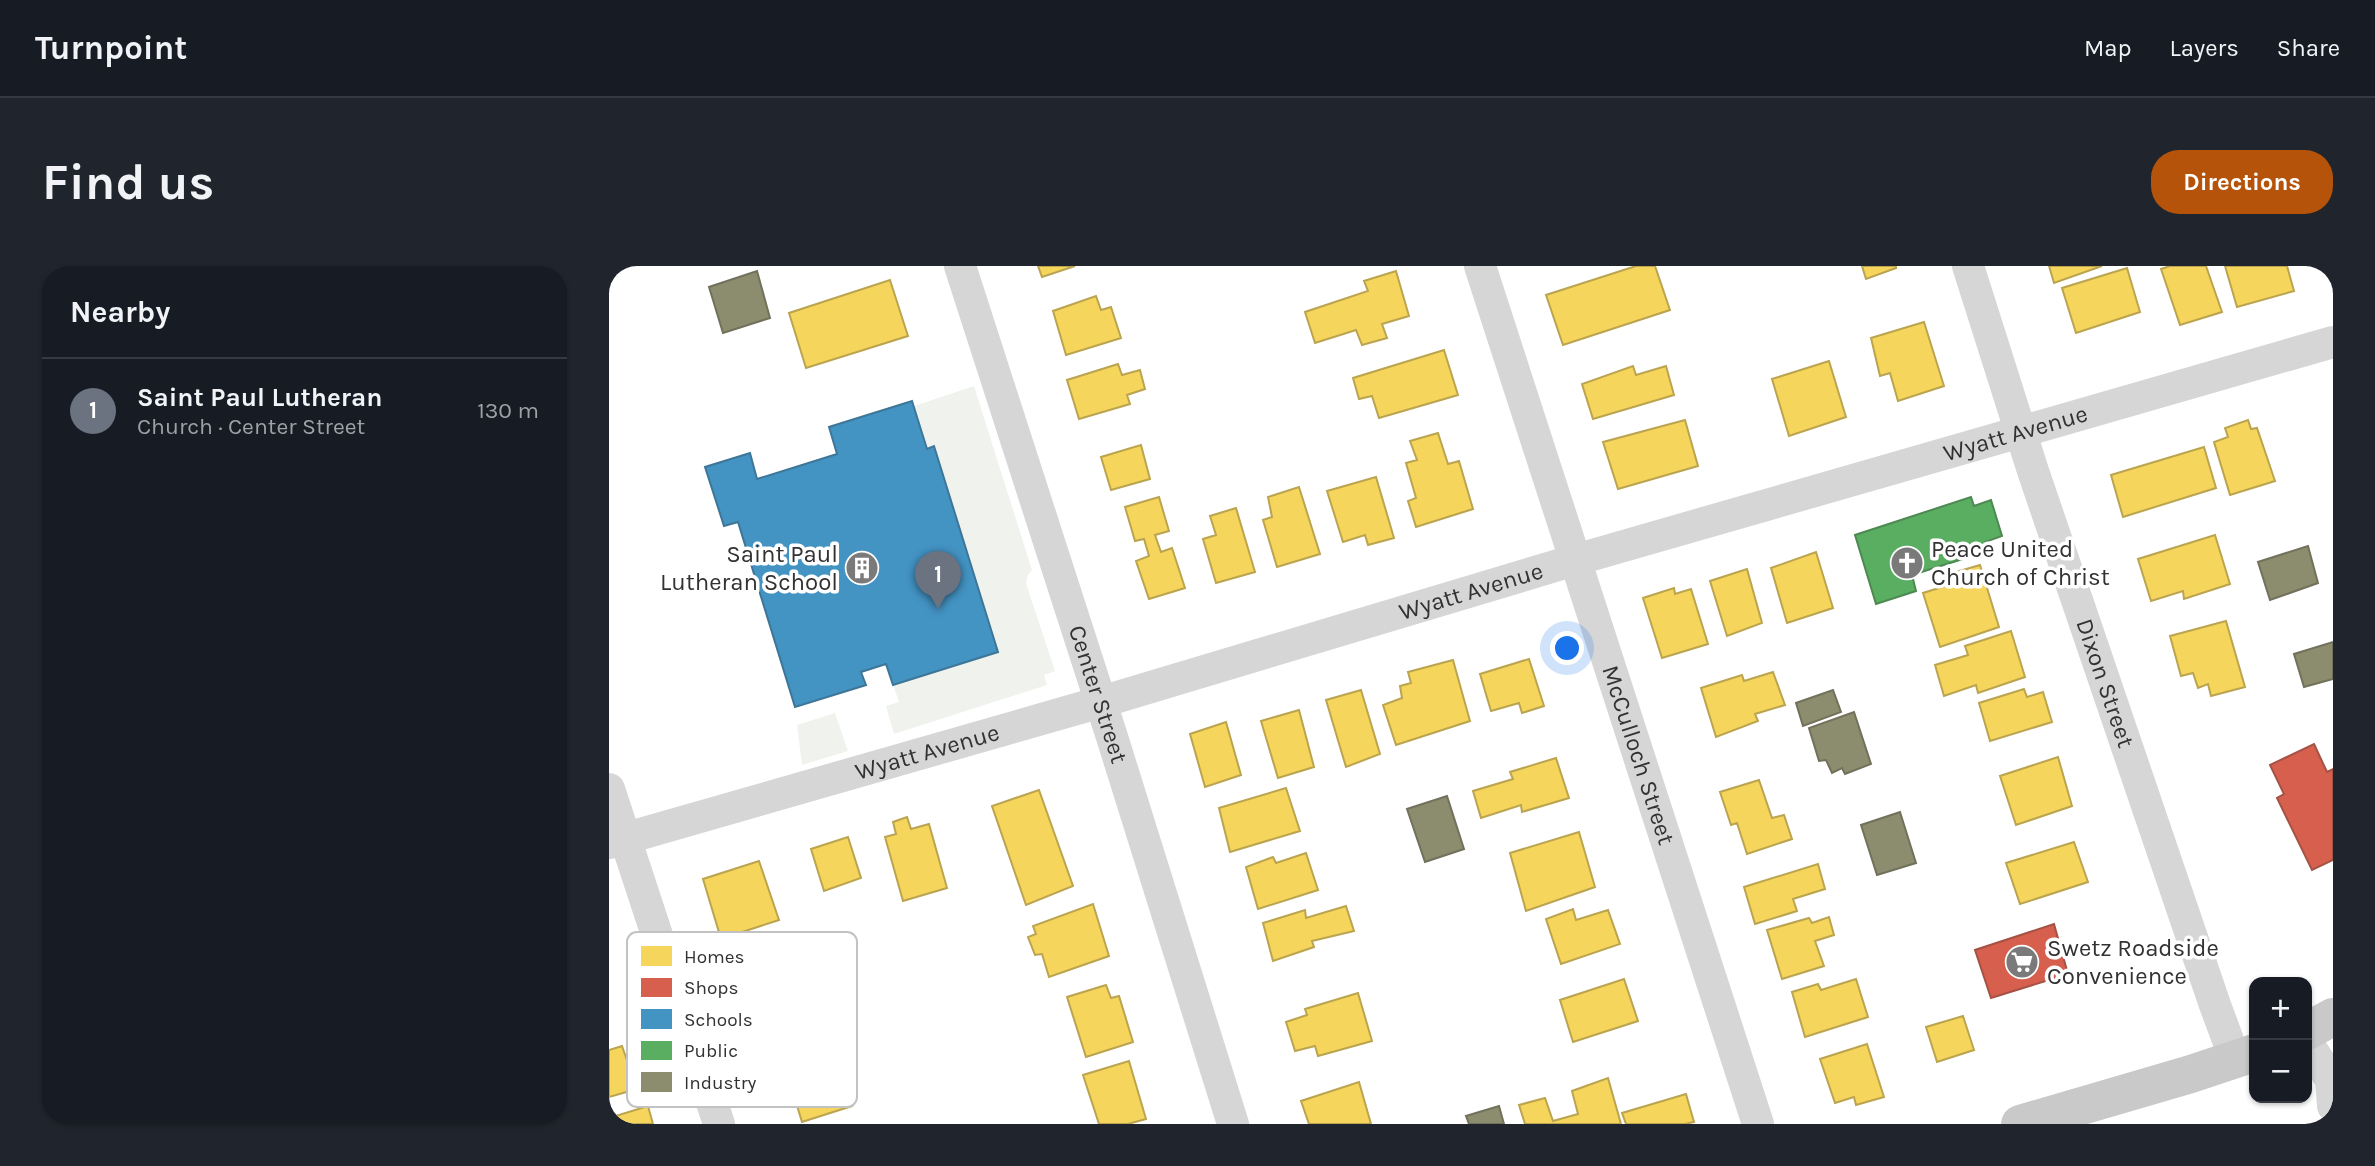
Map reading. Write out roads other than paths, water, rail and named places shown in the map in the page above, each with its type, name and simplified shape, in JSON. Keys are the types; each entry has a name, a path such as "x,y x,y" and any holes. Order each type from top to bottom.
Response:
{"main road":[{"path":"2312,1028 2333,1017"},
{"path":"2312,1030 2333,1024"},
{"path":"2020,1124 2245,1056"}],"street":[{"name":"Center Street","path":"960,266 1101,702 1233,1124"},
{"name":"McCulloch Street","path":"1480,266 1758,1124"},
{"name":"Dixon Street","path":"1968,266 2020,432 2215,1005 2245,1056"},
{"name":"Wyatt Avenue","path":"617,841 1101,702 1575,560 2333,342"},
{"path":"609,789 617,841 650,932"},
{"path":"2312,1050 2331,1080 2333,1106"},
{"path":"713,1107 719,1124"}],"place":[{"name":"Peace United Church of Christ","path":"1907,563"},
{"name":"Saint Paul Lutheran School","path":"862,568"},
{"name":"Saint Paul Lutheran","path":"938,609"},
{"name":"Swetz Roadside Convenience","path":"2022,962"}]}
